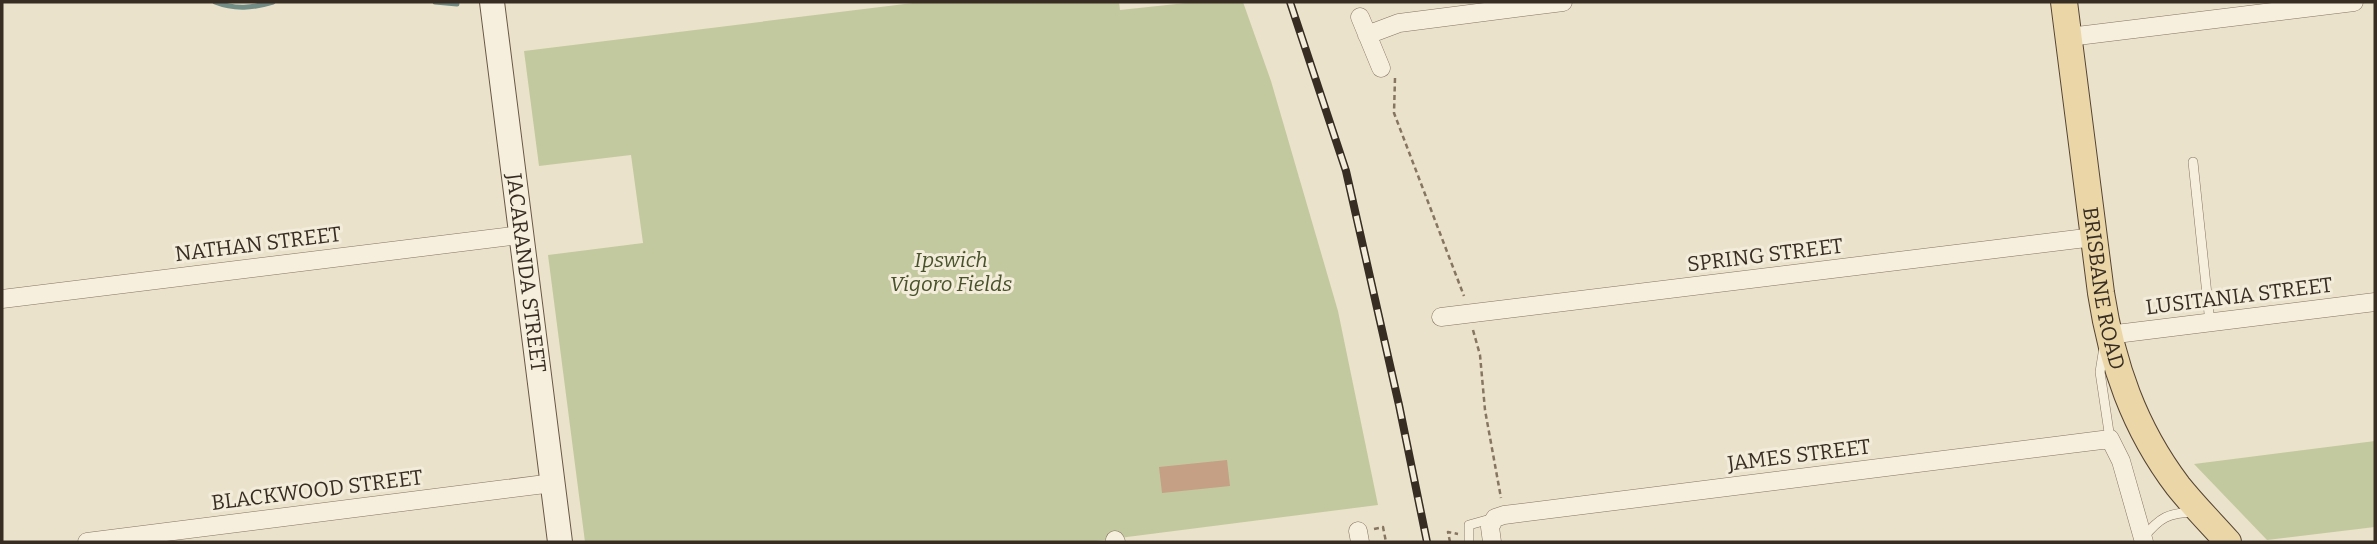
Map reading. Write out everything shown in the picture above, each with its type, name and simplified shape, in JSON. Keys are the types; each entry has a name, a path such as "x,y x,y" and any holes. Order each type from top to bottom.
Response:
{"main road":[{"name":"BRISBANE ROAD","path":"2064,2 2108,335 2120,378 2137,421 2172,476 2228,542"}],"street":[{"name":"JACARANDA STREET","path":"492,2 560,542"},
{"path":"1367,34 1399,23 1563,2"},
{"path":"2068,37 2354,2"},
{"path":"1360,17 1388,72"},
{"name":"NATHAN STREET","path":"2,299 520,235"},
{"name":"SPRING STREET","path":"1441,317 2094,237"},
{"name":"LUSITANIA STREET","path":"2108,335 2375,302"},
{"path":"2110,439 2120,461 2143,540"},
{"name":"JAMES STREET","path":"1498,509 2110,439"},
{"name":"BLACKWOOD STREET","path":"86,542 553,483"},
{"path":"1492,542 1490,527 1498,509"}],"lane":[{"path":"2193,162 2210,323"},
{"path":"2108,335 2103,348 2100,372 2110,439"},
{"path":"1469,542 1469,525 1498,509"},
{"path":"2143,540 2164,517 2174,513 2200,511"}],"path":[{"path":"1388,72 1394,113 1466,302"},
{"path":"1473,330 1480,355 1498,509"}],"green space":[{"name":"Ipswich Vigoro Fields","path":"921,2 1119,2 1120,10 1195,2 1243,2 1271,81 1338,311 1378,505 1088,542 585,542 548,255 643,243 631,155 539,166 524,51"},
{"path":"2375,441 2375,527 2267,540 2194,464"}],"building":[{"path":"1227,460 1230,486 1162,493 1159,467"}],"waterway":[{"path":"215,2 244,7 273,2"},
{"path":"435,2 457,4"}],"railway":[{"path":"1290,2 1346,171 1427,542"}]}
